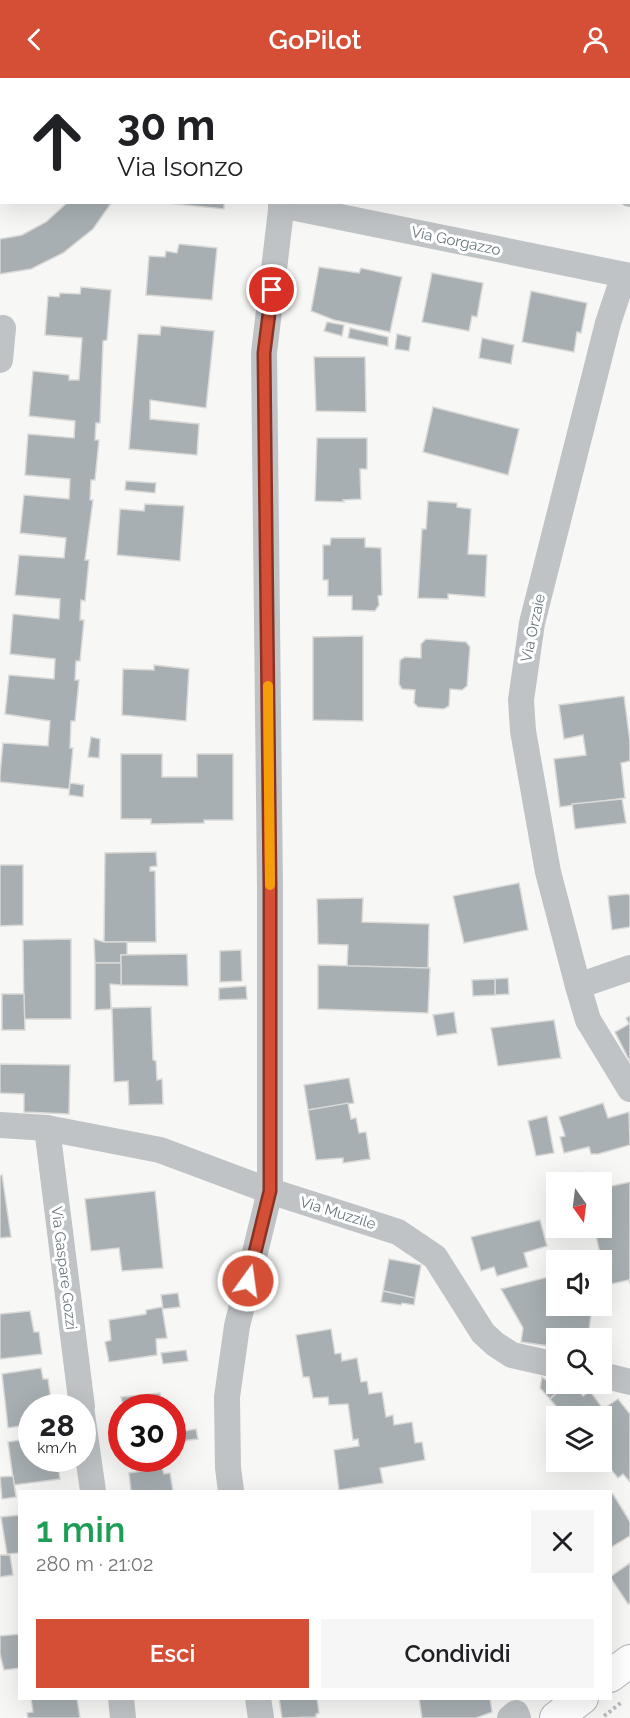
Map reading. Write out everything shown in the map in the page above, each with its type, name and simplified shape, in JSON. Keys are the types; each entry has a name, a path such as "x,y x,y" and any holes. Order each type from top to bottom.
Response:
{"main road":[{"path":"612,1675 630,1662"},
{"path":"556,1718 579,1700"}],"street":[{"name":"Via Gorgazzo","path":"282,204 627,275"},
{"path":"231,1490 228,1468 227,1397 237,1326 270,1191 264,353 282,204"},
{"name":"Via Orzaie","path":"578,986 548,872 523,731 521,700 532,622 605,334 627,275"},
{"path":"0,360 3,328"},
{"path":"630,968 578,986 588,1020 630,1089"},
{"name":"Via Muzzile","path":"0,1125 47,1128 160,1150 270,1191 398,1232 435,1257 483,1333 495,1344 512,1355 546,1363"},
{"name":"Via Gaspare Gozzi","path":"47,1128 80,1394"},
{"path":"612,1378 630,1382"},
{"path":"90,1472 93,1490"},
{"path":"120,1700 123,1718"},
{"path":"258,1700 261,1718"},
{"path":"510,1718 516,1713 518,1718"}],"path":[{"path":"601,1718 630,1696"}],"building":[{"path":"66,204 111,204 93,229 63,253 31,269 0,274 0,239 22,235 46,222"},
{"path":"175,204 224,204 224,209"},
{"path":"179,244 217,248 212,300 146,295 149,256 165,257 166,251 177,253"},
{"path":"319,267 359,273 361,268 402,277 390,332 334,320 311,311"},
{"path":"432,273 483,283 477,317 472,316 469,331 422,322"},
{"path":"81,287 111,290 107,340 103,341 100,423 96,423 95,440 99,440 95,480 91,480 90,500 93,500 85,560 89,560 85,601 81,600 80,620 84,620 80,661 76,661 75,680 79,680 75,721 71,721 70,748 73,748 69,789 0,782 0,774 3,743 48,746 50,721 5,714 9,675 54,679 55,659 10,654 13,614 59,619 60,599 15,595 19,555 64,558 66,538 20,533 24,495 69,499 70,479 25,475 28,434 74,438 75,421 29,416 33,371 69,375 69,380 79,380 82,338 45,335 48,296 59,297 60,293 80,294"},
{"path":"531,291 587,303 581,333 577,332 574,352 522,342"},
{"path":"327,322 344,325 342,336 324,331"},
{"path":"161,326 214,331 206,408 150,400 150,419 199,424 197,455 129,449 138,334 160,335"},
{"path":"350,328 388,337 388,346 348,338"},
{"path":"397,334 411,337 409,351 395,349"},
{"path":"482,338 514,345 511,364 479,358"},
{"path":"314,357 365,357 366,412 316,411"},
{"path":"433,407 519,429 508,475 423,452"},
{"path":"317,438 367,438 367,469 360,469 361,499 343,500 344,502 315,501"},
{"path":"126,481 156,483 155,493 125,490"},
{"path":"428,501 457,503 457,507 471,509 468,554 487,555 485,597 448,594 448,599 418,598 422,529 426,529"},
{"path":"145,504 184,506 180,561 117,555 120,509 144,511"},
{"path":"331,538 365,538 365,547 381,548 382,595 378,596 379,605 375,611 352,610 352,596 328,596 328,580 323,580 323,545 330,545"},
{"path":"363,636 363,721 313,720 313,637"},
{"path":"426,639 466,642 470,647 467,686 462,690 450,689 449,706 444,709 418,707 414,703 415,690 402,689 399,684 400,660 405,657 421,658 421,644"},
{"path":"154,665 189,669 186,721 122,715 123,669 154,670"},
{"path":"624,696 630,742 630,761 621,763 625,798 560,807 554,759 586,755 583,735 564,739 559,705"},
{"path":"91,737 100,739 99,758 88,757"},
{"path":"121,754 162,754 162,777 197,777 197,754 233,754 233,820 151,824 151,819 121,819"},
{"path":"70,783 84,785 83,797 69,795"},
{"path":"622,799 626,823 575,829 572,804"},
{"path":"156,852 157,866 150,867 150,871 155,871 156,942 104,942 105,853"},
{"path":"0,865 23,865 23,925 0,926"},
{"path":"519,883 528,930 464,943 453,896"},
{"path":"628,894 630,896 630,927 612,930 608,896"},
{"path":"363,898 362,922 429,924 428,968 347,967 348,945 318,944 317,899"},
{"path":"71,939 71,1019 24,1019 23,940"},
{"path":"94,939 104,942 127,942 127,955 121,955 121,963 95,963"},
{"path":"241,950 242,981 220,982 220,951"},
{"path":"187,954 188,986 121,985 121,955"},
{"path":"95,963 121,963 121,985 110,984 111,1009 95,1010"},
{"path":"318,965 430,968 428,1013 318,1009"},
{"path":"508,978 509,994 495,995 495,979"},
{"path":"495,979 495,995 473,996 472,980"},
{"path":"246,986 247,999 219,1000 219,988"},
{"path":"2,994 24,994 25,1030 2,1030"},
{"path":"151,1007 153,1060 156,1061 157,1080 162,1079 163,1104 129,1105 128,1081 114,1082 112,1008"},
{"path":"454,1012 457,1033 437,1036 433,1015"},
{"path":"630,1016 630,1062 615,1032 629,1024 626,1018"},
{"path":"554,1020 561,1058 498,1066 491,1028"},
{"path":"0,1064 70,1065 69,1114 24,1112 24,1094 0,1093"},
{"path":"349,1078 354,1103 308,1110 304,1085"},
{"path":"348,1103 351,1119 356,1118 359,1133 366,1132 370,1159 343,1163 343,1158 316,1160 308,1110"},
{"path":"603,1103 608,1118 629,1112 630,1145 598,1154 591,1154 589,1147 564,1153 560,1137 565,1136 559,1117"},
{"path":"547,1116 554,1153 536,1156 528,1121"},
{"path":"2,1175 11,1237 0,1238 0,1176"},
{"path":"630,1182 630,1284 629,1280 612,1284 612,1250 599,1250 596,1238 612,1238 612,1186"},
{"path":"155,1191 163,1268 122,1271 119,1248 91,1251 85,1199"},
{"path":"540,1220 547,1246 524,1253 528,1267 497,1276 494,1267 481,1271 471,1237"},
{"path":"389,1259 421,1265 415,1298 383,1291"},
{"path":"546,1278 546,1316 591,1316 589,1328 546,1328 546,1346 521,1342 523,1328 501,1289"},
{"path":"383,1291 415,1298 414,1305 381,1302"},
{"path":"178,1293 180,1307 163,1309 161,1295"},
{"path":"162,1307 167,1338 156,1339 157,1355 109,1362 105,1342 111,1340 109,1320 146,1314 146,1310"},
{"path":"30,1311 34,1332 39,1332 42,1354 0,1359 0,1314"},
{"path":"331,1329 335,1354 341,1353 342,1361 357,1358 361,1382 367,1381 369,1394 382,1392 386,1417 393,1415 394,1425 412,1422 415,1443 422,1442 425,1460 380,1468 383,1483 339,1490 334,1450 359,1446 358,1439 353,1440 348,1404 329,1405 328,1397 313,1398 309,1377 303,1377 296,1335"},
{"path":"186,1350 188,1361 163,1364 161,1353"},
{"path":"41,1368 43,1379 48,1379 50,1394 18,1394 18,1426 8,1428 2,1374"},
{"path":"542,1377 546,1380 546,1394 556,1394 550,1399 540,1388"},
{"path":"556,1394 582,1394 583,1396 592,1394 601,1406 556,1406 550,1399"},
{"path":"618,1399 630,1414 630,1482 623,1474 618,1478 612,1471 612,1406 608,1406"},
{"path":"196,1429 198,1439 186,1440 186,1431"},
{"path":"18,1440 18,1472 59,1472 60,1479 14,1485 8,1442"},
{"path":"129,1473 170,1473 173,1490 131,1490"},
{"path":"13,1476 16,1497 2,1499 0,1477"},
{"path":"612,1495 630,1522 630,1536 612,1547"},
{"path":"18,1515 18,1553 7,1554 1,1517"},
{"path":"0,1555 10,1555 13,1575 0,1577"},
{"path":"630,1563 630,1603 628,1604 612,1580 612,1576"},
{"path":"18,1634 18,1668 4,1670 0,1654 0,1636"},
{"path":"31,1700 77,1700 80,1718 28,1718 27,1713 33,1712"},
{"path":"279,1700 317,1700 319,1713 316,1717 282,1718"},
{"path":"419,1700 490,1700 492,1712 476,1718 422,1718"}],"slow traffic":[{"path":"268,686 270,885"}],"route":[{"path":"248,1281 270,1191 270,888 264,353 272,290"}]}
